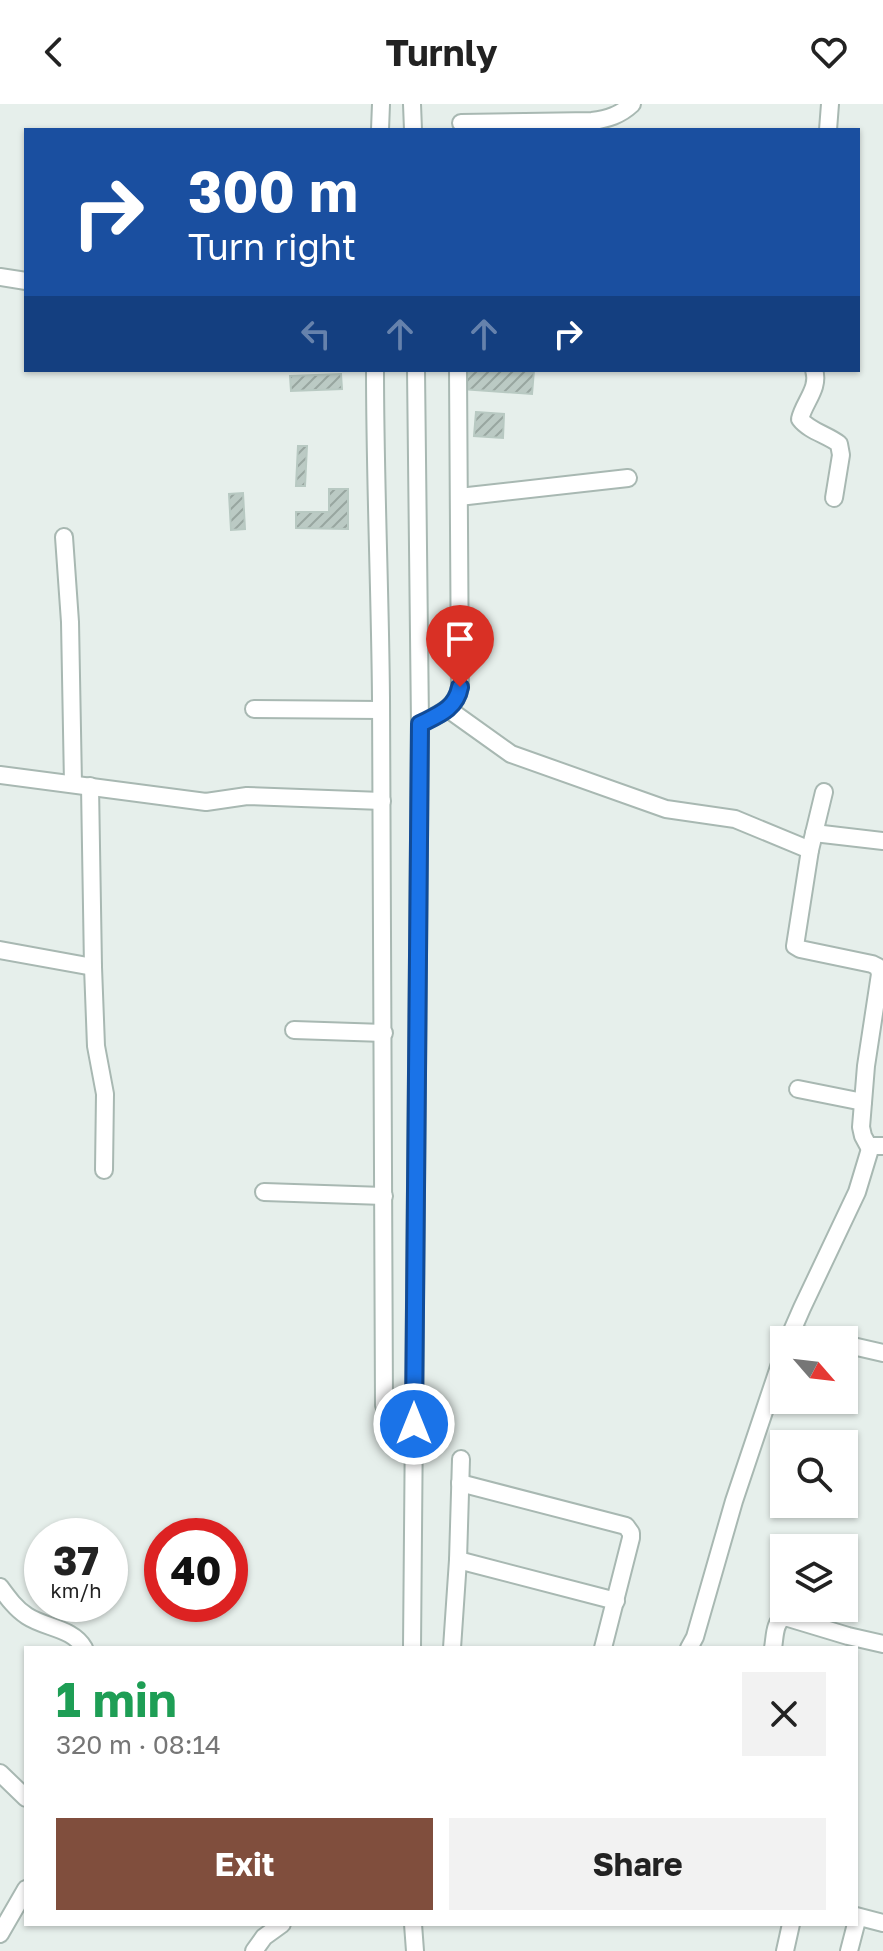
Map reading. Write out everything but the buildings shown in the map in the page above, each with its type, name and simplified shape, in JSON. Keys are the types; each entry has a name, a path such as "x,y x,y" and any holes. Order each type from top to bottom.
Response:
{"street":[{"path":"380,128 381,104"},
{"path":"412,104 413,128"},
{"path":"461,104 460,126 608,119 621,114 632,104"},
{"path":"828,128 830,104"},
{"path":"0,277 24,281"},
{"path":"375,372 382,801 384,1405 390,1416 414,1424"},
{"path":"412,1646 420,724 416,372"},
{"path":"420,724 448,709 457,700 460,687 458,372"},
{"path":"814,372 815,387 800,419 804,425 839,444 841,455 834,498"},
{"path":"459,497 628,478"},
{"path":"64,537 82,785 96,1046 105,1094 104,1170"},
{"path":"254,709 381,710"},
{"path":"448,709 511,754 666,809 735,819 810,850"},
{"path":"0,775 206,802 247,796 382,801"},
{"path":"795,1326 876,1148 861,1132 863,1102 878,1018 878,967 795,946 810,850 824,792"},
{"path":"814,833 883,841"},
{"path":"0,950 93,967"},
{"path":"294,1030 384,1033"},
{"path":"798,1089 863,1102"},
{"path":"264,1192 384,1196"},
{"path":"858,1347 883,1353"},
{"path":"690,1646 770,1389"},
{"path":"452,1646 461,1459"},
{"path":"460,1483 626,1526 631,1538 604,1646"},
{"path":"458,1560 616,1601"},
{"path":"0,1587 31,1619 74,1636 83,1646"},
{"path":"773,1646 777,1623 785,1617 883,1644"},
{"path":"0,1773 24,1796"},
{"path":"0,1934 24,1892"},
{"path":"858,1920 883,1923"},
{"path":"254,1951 264,1937 279,1926"},
{"path":"413,1926 415,1951"},
{"path":"785,1951 791,1926"},
{"path":"849,1951 855,1926"}],"route":[{"path":"414,1424 420,724 453,705 460,687"}]}
